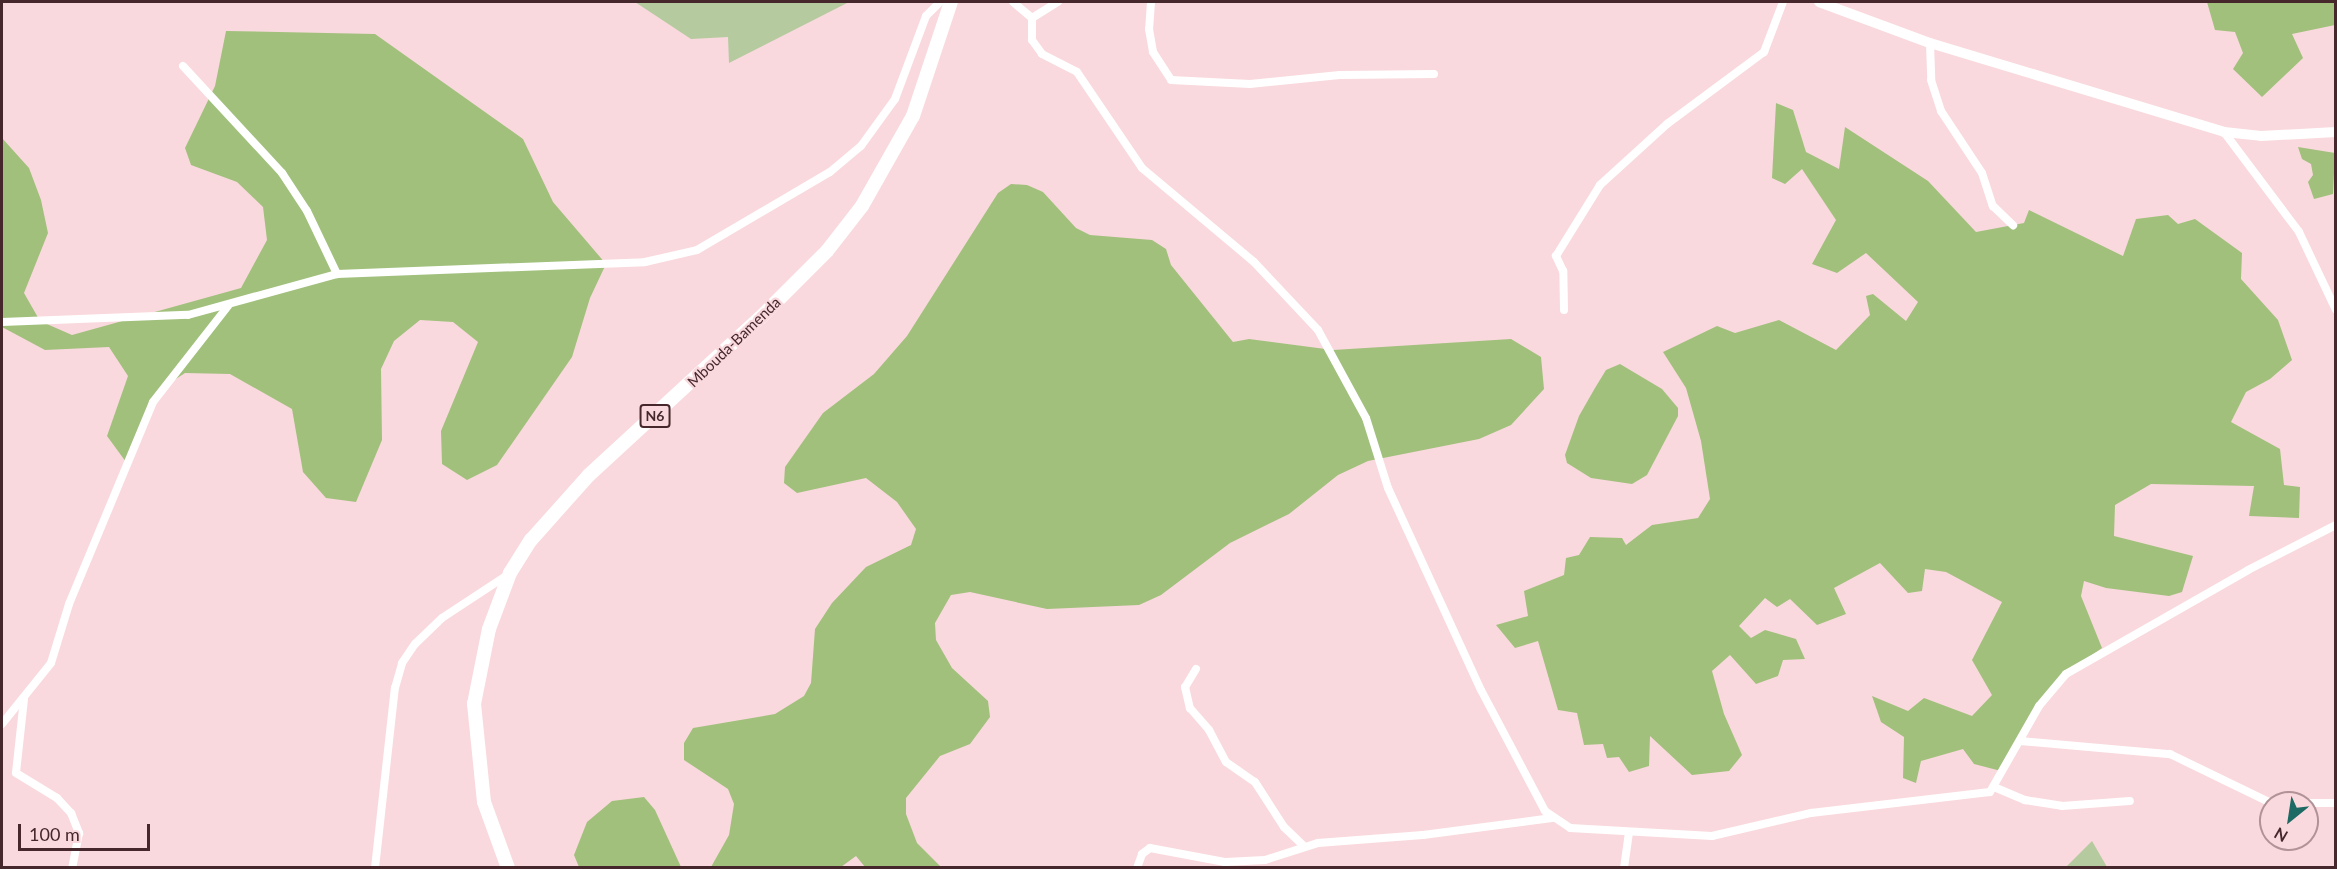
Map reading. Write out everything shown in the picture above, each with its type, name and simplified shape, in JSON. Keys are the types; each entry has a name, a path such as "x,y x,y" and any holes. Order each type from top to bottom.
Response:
{"highway":[{"name":"Mbouda-Bamenda","path":"508,867 484,802 476,749 474,704 489,629 510,573 531,540 589,475 827,252 862,206 913,116 951,2"}],"street":[{"path":"2,322 159,319 228,306 337,274 645,262 714,242 830,172 861,146 895,99 926,16 940,2"},
{"path":"1013,2 1032,18 1032,40 1042,54 1077,72 1142,168 1254,262 1318,330 1366,418 1388,488 1481,690 1552,818 1570,828 1712,836 1863,805 1984,795 1994,787 2039,706 2066,674 2248,570 2336,525"},
{"path":"1032,18 1058,2"},
{"path":"1151,2 1149,29 1153,52 1171,80 1250,84 1340,75 1434,74"},
{"path":"1564,310 1563,271 1556,256 1600,185 1667,124 1764,52 1783,2"},
{"path":"1819,2 1930,43 2224,132 2261,136 2336,132"},
{"path":"1930,43 1931,80 1941,111 1982,173 1993,206 2013,225"},
{"path":"183,66 282,173 307,211 337,274"},
{"path":"2224,132 2299,232 2336,310"},
{"path":"2,724 51,663 69,604 153,402 228,306"},
{"path":"375,867 394,688 402,663 415,644 442,618 510,573"},
{"path":"1196,669 1185,687 1190,708 1209,730 1226,762 1255,782 1284,827 1304,846"},
{"path":"24,699 16,773 57,798 70,813 79,833 72,867"},
{"path":"2020,741 2170,754 2259,797"},
{"path":"1994,787 2025,800 2062,806 2130,801"},
{"path":"2319,803 2336,803"},
{"path":"1137,867 1142,854 1150,848 1225,862 1265,860 1304,846 1552,818"},
{"path":"1624,867 1629,832"}],"green space":[{"path":"635,2 849,2 729,63 728,37 691,39"},
{"path":"2207,2 2335,2 2335,25 2292,34 2303,58 2262,97 2233,69 2243,53 2235,32 2215,30"},
{"path":"226,31 375,34 523,139 553,202 606,264 590,298 572,357 497,465 467,480 442,464 441,431 478,342 453,322 420,320 394,341 381,369 382,440 356,502 326,498 303,472 292,409 230,374 185,373 165,386 126,462 107,436 128,376 109,347 45,350 2,327 2,138 29,168 41,200 48,233 24,293 40,321 72,335 241,288 267,240 263,207 237,182 191,165 185,148 215,86"},
{"path":"1776,103 1793,110 1806,152 1839,169 1845,127 1928,181 1976,232 2024,223 2029,210 2123,256 2136,219 2168,215 2178,224 2195,219 2242,253 2241,279 2278,320 2292,360 2270,379 2246,392 2231,422 2280,449 2284,485 2300,487 2299,518 2249,516 2254,486 2151,484 2115,505 2114,536 2193,556 2182,592 2169,596 2106,588 2084,581 2081,596 2102,648 2057,680 2001,771 1974,764 1963,749 1921,761 1916,783 1903,778 1904,737 1881,722 1872,696 1908,711 1924,698 1972,716 1992,695 1972,660 2002,602 1946,572 1925,569 1922,591 1908,593 1880,563 1834,588 1846,614 1817,625 1790,599 1777,607 1765,598 1739,626 1751,638 1765,630 1796,639 1805,659 1783,660 1778,676 1756,684 1730,655 1712,671 1724,714 1742,755 1729,771 1692,775 1650,736 1649,766 1629,772 1619,757 1607,758 1603,744 1584,745 1577,713 1558,710 1538,641 1515,648 1496,625 1528,616 1524,591 1564,575 1566,558 1579,555 1590,537 1622,538 1626,545 1652,525 1698,518 1710,499 1701,441 1686,388 1663,352 1717,326 1735,333 1779,320 1836,350 1870,315 1866,296 1873,294 1906,321 1918,302 1866,253 1837,273 1812,264 1836,220 1802,169 1785,184 1772,178"},
{"path":"2298,147 2335,153 2333,194 2314,199 2308,182 2313,175 2311,164 2302,159"},
{"path":"1011,184 1027,185 1043,192 1076,228 1090,235 1152,240 1166,249 1171,265 1233,342 1249,339 1333,350 1511,339 1541,357 1544,389 1511,425 1479,439 1368,461 1338,475 1289,514 1230,543 1161,595 1139,605 1047,609 970,592 951,595 935,623 936,640 952,668 988,701 990,717 970,744 940,756 906,798 906,814 917,843 941,867 865,867 856,856 841,867 711,867 729,835 734,804 728,789 684,760 684,743 693,728 775,714 804,696 811,683 815,629 832,603 866,567 911,545 916,529 897,502 866,478 797,493 784,483 785,467 823,413 874,374 907,336 998,193"},
{"path":"1620,364 1662,389 1678,408 1678,416 1647,475 1632,484 1591,478 1567,463 1565,455 1579,416 1595,388 1606,370"},
{"path":"644,797 655,810 681,867 579,867 574,855 587,822 612,801"},
{"path":"2092,841 2107,867 2066,867"}]}
